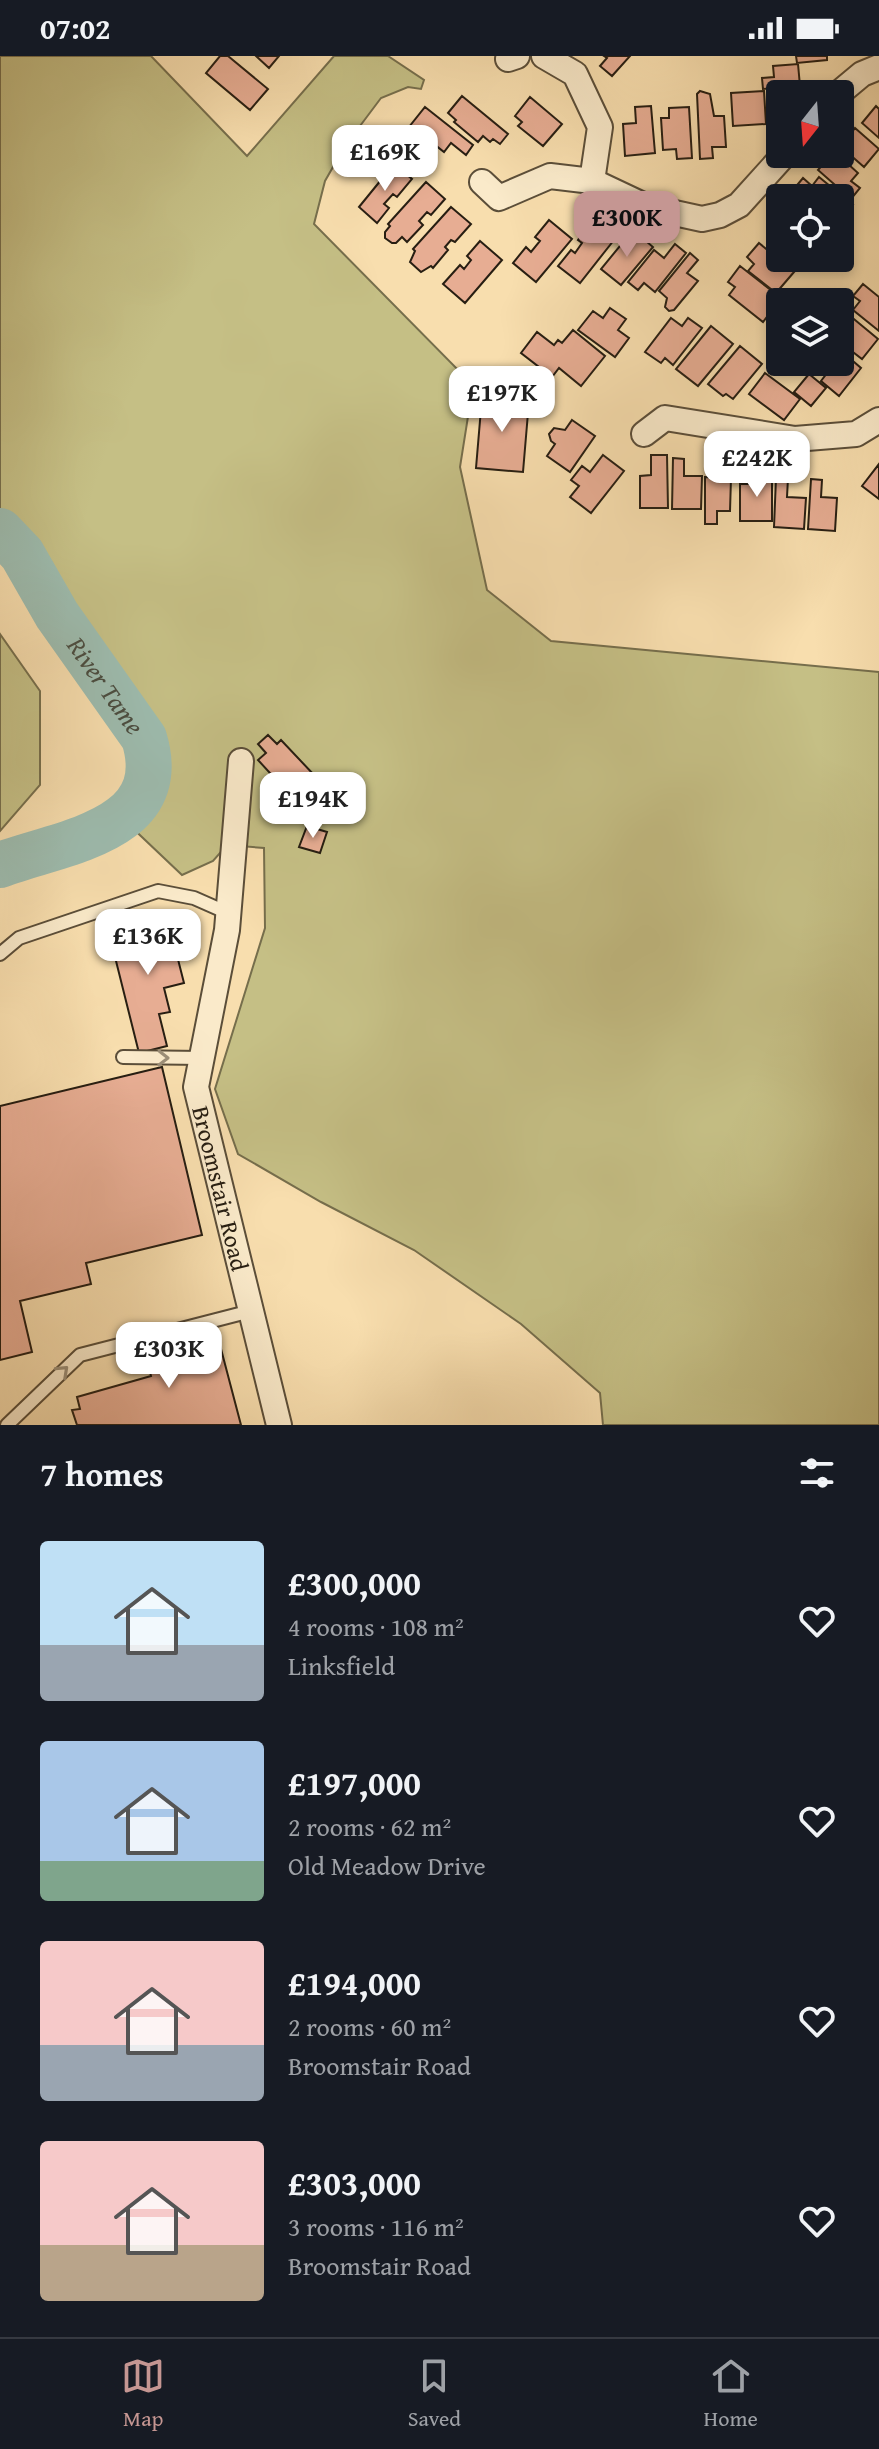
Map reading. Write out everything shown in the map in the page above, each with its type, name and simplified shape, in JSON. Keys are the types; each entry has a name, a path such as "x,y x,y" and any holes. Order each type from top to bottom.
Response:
{"street":[{"path":"544,56 575,74 600,127 592,181"},
{"path":"854,81 879,67"},
{"path":"495,198 550,176 592,181 647,207 702,219 720,215 739,205 772,168"},
{"path":"644,434 665,418 795,439 856,434 879,420"},
{"name":"Broomstair Road","path":"241,761 228,913 196,1087 279,1425"}],"lane":[{"path":"0,954 19,938 158,891 194,898 228,913"},
{"path":"123,1057 202,1058"},
{"path":"7,1425 80,1355 251,1311"}],"shaded area":[{"path":"0,56 151,56 247,156 334,56 388,56 424,80 421,89 408,87 381,98 345,146 325,181 314,224 473,385 460,467 487,590 551,641 879,672 879,1425 603,1425 600,1393 521,1324 414,1250 238,1154 215,1089 265,928 264,848 227,845 213,861 182,875 123,819 145,782 148,762 144,738 57,615 22,554 0,531"},
{"path":"0,634 40,691 40,785 0,831"}],"building":[{"path":"220,56 228,56 268,89 250,110 206,73"},
{"path":"256,56 279,56 269,68"},
{"path":"604,56 630,56 612,76 600,66 607,58"},
{"path":"796,56 827,56 827,60 797,63"},
{"path":"798,64 799,80 766,80 766,89 763,89 762,78 774,77 773,66"},
{"path":"700,91 710,94 714,116 724,116 726,147 712,147 713,158 700,159 697,94"},
{"path":"764,91 766,124 733,126 731,93"},
{"path":"462,96 508,134 500,144 493,139 490,142 483,136 478,142 454,122 456,120 448,113"},
{"path":"530,97 562,124 543,146 518,126 522,122 515,116"},
{"path":"651,106 655,153 625,156 623,124 636,123 635,107"},
{"path":"876,106 879,109 879,138 862,123"},
{"path":"425,107 473,145 466,155 451,143 444,152 425,137 419,144 410,137 409,127"},
{"path":"689,107 692,158 677,159 676,149 663,150 661,118 669,118 669,108"},
{"path":"854,129 879,149 864,167 854,158"},
{"path":"394,164 412,179 397,197 393,194 384,204 389,208 377,223 359,207"},
{"path":"852,168 858,173 851,181 860,188 854,195 854,184 834,184 818,170"},
{"path":"819,177 828,184 814,184"},
{"path":"426,182 445,199 431,215 427,212 419,221 423,225 407,242 402,237 392,243 385,238 388,224"},
{"path":"451,207 471,224 455,242 451,240 445,247 448,250 433,268 431,266 421,272 410,262 413,249"},
{"path":"549,220 572,239 536,282 513,263 526,247 531,252 540,241 535,237"},
{"path":"591,222 614,240 580,283 558,266 571,250 575,253 582,243 578,240"},
{"path":"629,235 636,241 640,236 653,247 621,285 601,269"},
{"path":"480,241 502,260 465,303 443,284 460,265 464,269 471,260 467,256"},
{"path":"759,243 766,249 766,272 794,272 780,288 770,288 748,271 754,264 747,257"},
{"path":"675,244 686,253 655,292 644,283 638,290 628,282 654,250 664,258"},
{"path":"690,253 698,260 687,273 698,281 674,310 669,311 665,307 667,298 659,291"},
{"path":"740,266 768,288 763,322 729,295 735,287 728,282"},
{"path":"863,284 879,297 879,331 854,311 860,301 854,295"},
{"path":"610,308 626,319 618,330 629,338 615,357 578,330 593,311 603,318"},
{"path":"671,318 682,326 688,318 702,328 673,365 665,358 661,363 645,352"},
{"path":"854,319 878,339 862,359 854,353"},
{"path":"711,326 733,344 698,386 676,369"},
{"path":"573,330 605,356 581,386 559,368 552,377 521,353 537,332 554,345 558,340 562,343"},
{"path":"740,346 762,364 733,399 726,394 723,396 708,384"},
{"path":"854,362 861,368 839,396 821,381 825,376 854,376"},
{"path":"765,373 800,399 784,420 749,394"},
{"path":"807,376 826,388 811,406 794,392"},
{"path":"482,397 529,401 523,472 476,468"},
{"path":"572,420 595,436 570,472 547,456 555,444 549,434 554,428 565,430"},
{"path":"603,455 624,471 591,513 570,497 579,486 571,480 582,466 590,472"},
{"path":"651,455 667,455 668,508 640,508 640,476 651,475"},
{"path":"673,458 684,459 684,476 702,476 701,509 672,509"},
{"path":"879,464 879,499 862,486"},
{"path":"772,474 772,521 740,521 740,484 748,484 747,475"},
{"path":"705,477 731,478 730,511 717,511 717,524 705,524"},
{"path":"776,478 788,478 787,497 806,498 804,529 774,527"},
{"path":"811,479 822,480 821,497 837,498 835,531 808,529"},
{"path":"268,735 277,744 281,740 315,776 292,797 258,760 266,753 258,744"},
{"path":"307,826 327,832 320,853 299,847"},
{"path":"166,912 184,983 164,988 170,1012 159,1014 167,1046 139,1053 113,949 131,944 125,922"},
{"path":"162,1067 202,1235 86,1263 91,1284 20,1301 32,1352 0,1360 0,1106"},
{"path":"216,1330 241,1425 77,1425 72,1410 80,1409 77,1397 151,1376 144,1349"}],"waterway":[{"name":"River Tame","path":"0,531 22,554 57,615 144,738 149,770 142,794 127,813 105,828 0,865"}]}
